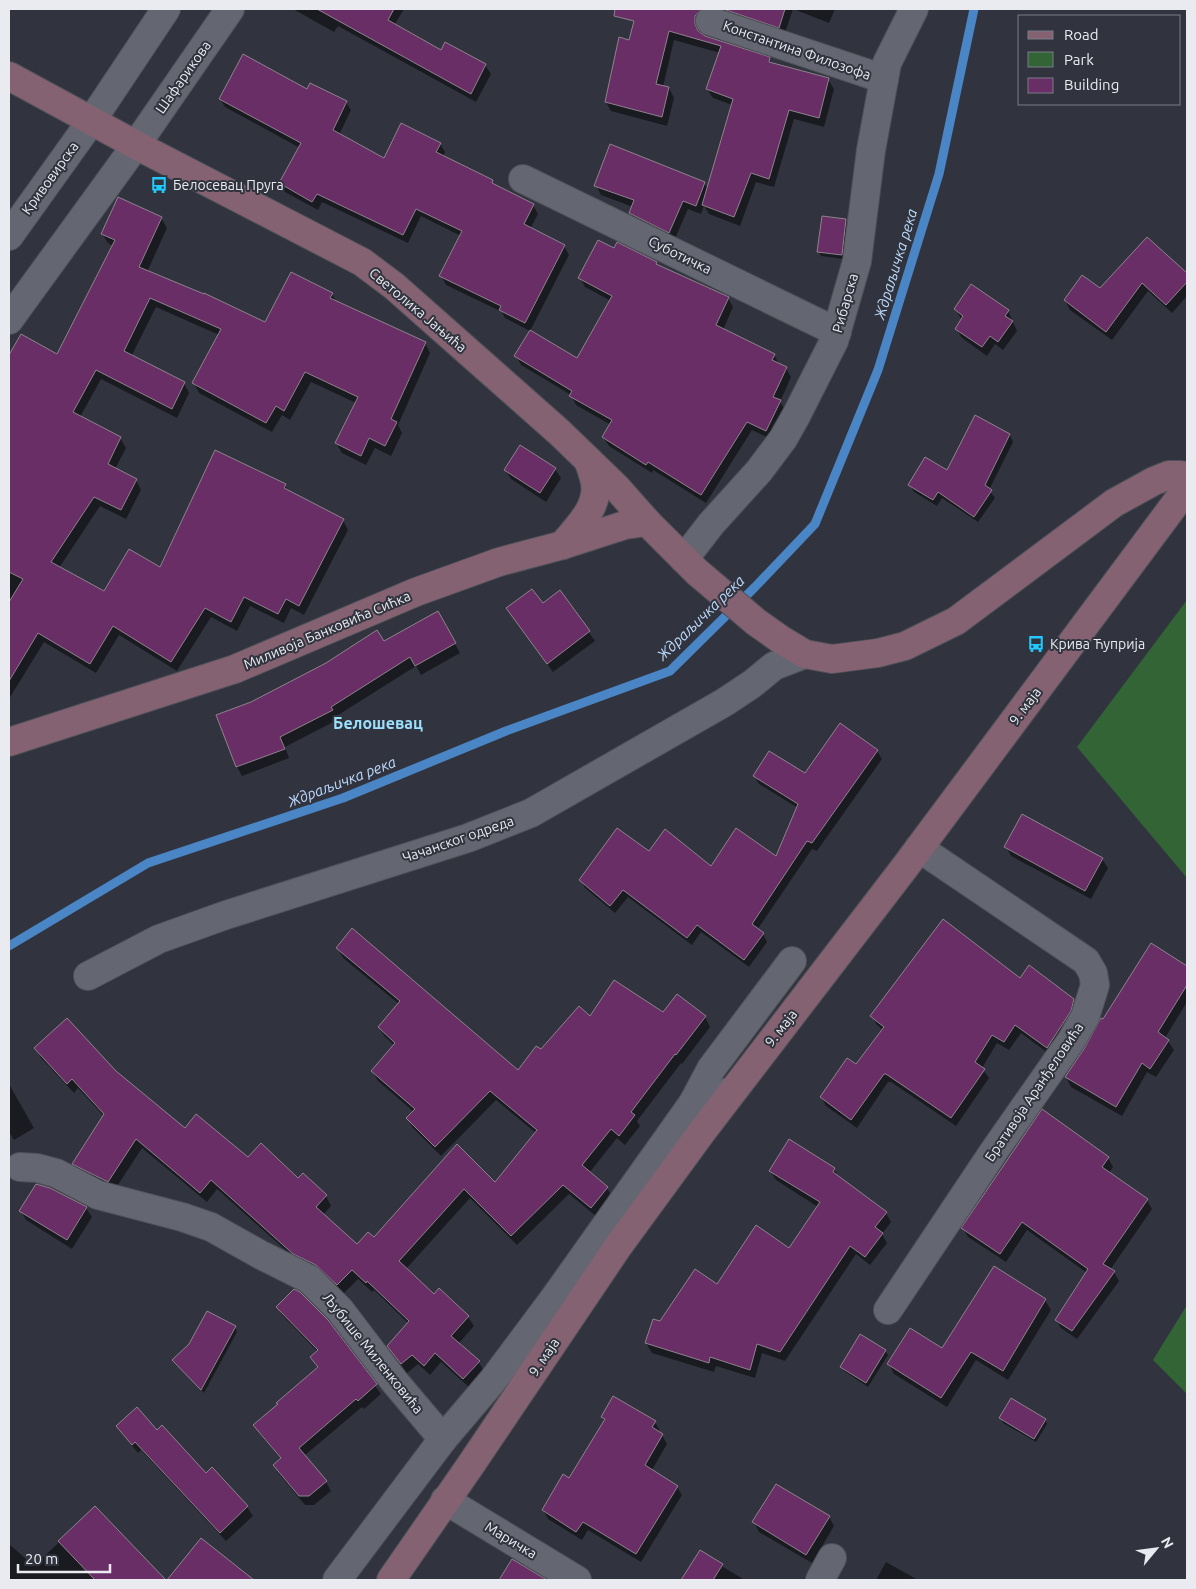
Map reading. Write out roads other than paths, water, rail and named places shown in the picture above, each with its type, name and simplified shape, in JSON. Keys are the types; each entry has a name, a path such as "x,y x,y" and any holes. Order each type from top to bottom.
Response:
{"street":[{"name":"Кривовирска","path":"9,236 92,120 166,9"},
{"name":"Шафарикова","path":"9,320 136,145 230,9"},
{"name":"Рибарска","path":"691,565 712,524 783,439 814,382 837,332 857,260 871,150 887,63 914,9"},
{"name":"Константина Филозофа","path":"710,21 884,80"},
{"name":"Светолика Јањића","path":"9,76 136,145 362,262 394,286 588,460 691,565 756,622 805,654"},
{"name":"Суботичка","path":"523,179 837,332"},
{"path":"563,545 593,504 595,483 588,460"},
{"path":"805,654 832,659 878,653 905,646 956,621 1114,503 1169,475 1187,477"},
{"name":"9. маја","path":"391,1580 476,1458 617,1248 732,1092 919,848 1187,488"},
{"name":"Миливоја Банковића Сићка","path":"9,742 235,669 416,592 499,562 563,545 625,525 647,522"},
{"name":"Чачанског одреда","path":"88,976 159,940 226,915 468,838 531,813 725,702 774,666 805,654"},
{"name":"Бративоја Аранђеловића","path":"888,1310 994,1151 1071,1041 1085,1017 1095,985 1093,973 1086,961 919,848"},
{"path":"337,1580 442,1439 512,1356 693,1103 711,1070 792,961"},
{"path":"693,1103 732,1092"},
{"name":"Љубише Миленковића","path":"20,1167 37,1168 56,1173 98,1195 182,1217 204,1225 309,1279 340,1310 394,1381 442,1439"},
{"name":"Маричка","path":"445,1500 577,1580"}],"waterway":[{"name":"Ждраљичка река","path":"9,946 148,863 343,798 506,731 670,671 755,587 815,524 878,370 939,174 974,9"}],"place":[{"name":"Белосевац Пруга","path":"159,185"},
{"name":"Крива Ћуприја","path":"1036,644"}],"district":[{"name":"Белошевац","path":"378,723"}]}
